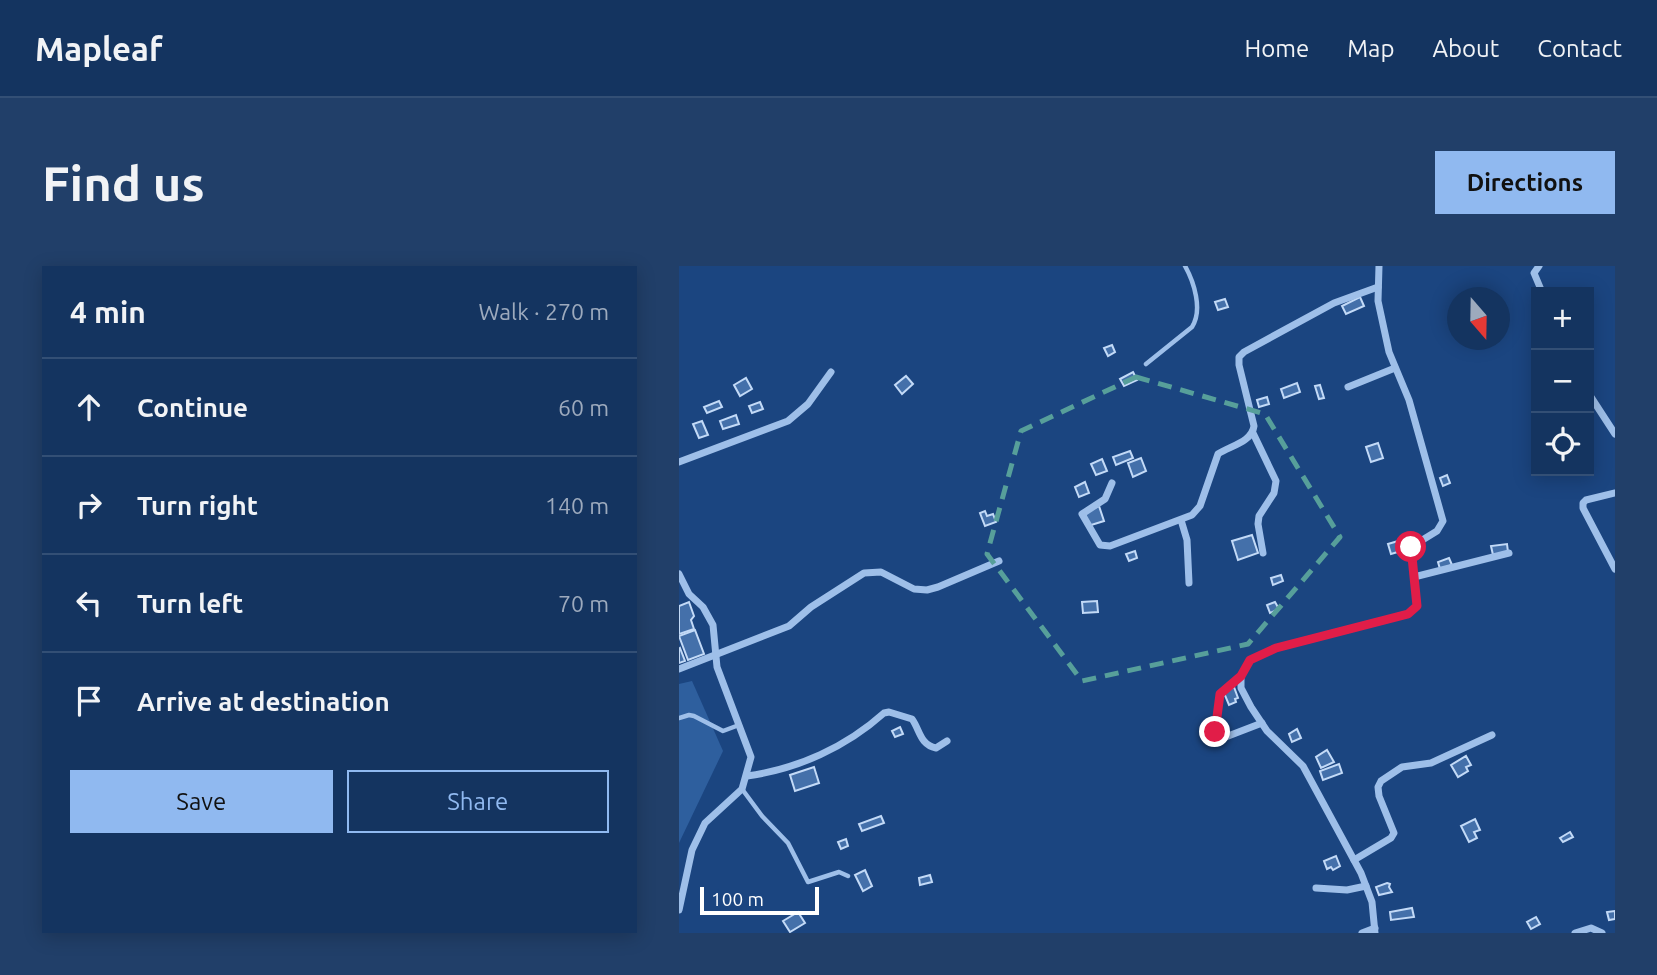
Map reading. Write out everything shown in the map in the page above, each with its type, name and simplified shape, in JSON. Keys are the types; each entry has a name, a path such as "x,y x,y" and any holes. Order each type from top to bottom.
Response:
{"street":[{"path":"1262,723 1223,738 1217,737 1215,732 1220,694 1241,676 1250,660 1276,648 1408,614 1417,606 1411,547 1437,531 1443,521 1409,400 1389,352 1378,301 1379,266"},
{"path":"1539,266 1534,273 1540,287"},
{"path":"1263,553 1259,516 1274,493 1276,481 1253,433 1254,426 1239,357 1335,303 1378,287"},
{"path":"1348,387 1395,368"},
{"path":"679,462 788,421 808,404 831,372"},
{"path":"1594,402 1615,434"},
{"path":"1112,483 1105,499 1082,514 1100,545 1109,546 1181,520 1198,511 1218,454 1253,433"},
{"path":"1615,493 1583,503 1583,508 1615,569"},
{"path":"1181,520 1187,540 1189,583"},
{"path":"1414,577 1509,554"},
{"path":"679,669 789,626 811,607 864,573 881,572 914,589 927,590 999,561"},
{"path":"679,574 689,594 703,607 713,625 717,667 751,757 743,789 705,822 692,850 679,910"},
{"path":"1241,676 1241,688 1262,723 1277,743 1303,766 1354,860 1372,902 1376,932 1362,933"},
{"path":"747,776 778,770 839,747 889,712 912,719 921,737 930,747 940,747 947,741"},
{"path":"1354,860 1391,838 1394,833 1379,796 1378,787 1381,781 1402,767 1431,764 1492,735"},
{"path":"1316,888 1347,890 1366,886"},
{"path":"1575,933 1591,928 1602,933"}],"lane":[{"path":"1146,364 1196,321 1194,283 1185,266"},
{"path":"679,718 694,716 723,731 739,725"},
{"path":"743,789 762,816 788,843 808,882 839,872 848,876"}],"highlighted area":[{"path":"1136,377 1265,414 1340,537 1248,644 1082,681 987,554 1021,431"}],"shaded area":[{"path":"692,681 723,751 679,843 679,684"}],"building":[{"path":"1360,297 1364,306 1346,314 1342,306"},
{"path":"1225,299 1228,307 1218,310 1215,302"},
{"path":"1112,345 1115,352 1108,356 1104,348"},
{"path":"1133,372 1137,380 1124,386 1120,379"},
{"path":"906,376 913,384 902,394 895,385"},
{"path":"746,378 752,389 740,396 734,385"},
{"path":"1297,383 1300,392 1284,398 1281,389"},
{"path":"1320,385 1324,398 1319,399 1315,386"},
{"path":"1267,397 1269,404 1259,407 1257,400"},
{"path":"719,401 722,407 707,413 704,407"},
{"path":"760,402 763,409 752,413 749,406"},
{"path":"736,415 739,424 723,429 720,421"},
{"path":"702,421 708,435 699,438 693,424"},
{"path":"1378,443 1383,458 1371,462 1366,447"},
{"path":"1130,451 1133,458 1116,465 1113,457"},
{"path":"1141,458 1146,471 1133,477 1128,463"},
{"path":"1102,459 1107,471 1096,475 1091,464"},
{"path":"1447,475 1450,483 1443,486 1440,478"},
{"path":"1085,482 1089,493 1079,497 1075,487"},
{"path":"1099,506 1104,521 1088,526 1085,512"},
{"path":"985,511 987,516 993,514 996,522 985,526 980,513"},
{"path":"1252,535 1258,553 1238,560 1232,541"},
{"path":"1398,541 1401,551 1391,554 1388,544"},
{"path":"1507,544 1508,552 1493,555 1491,546"},
{"path":"1135,551 1137,558 1129,561 1126,554"},
{"path":"1449,558 1452,565 1440,569 1438,562"},
{"path":"1281,575 1283,581 1273,585 1271,578"},
{"path":"1097,601 1098,612 1083,613 1082,602"},
{"path":"689,602 694,616 691,620 694,629 679,634 679,606"},
{"path":"1275,602 1279,609 1270,613 1267,605"},
{"path":"695,630 704,654 688,660 679,636"},
{"path":"679,649 685,661 679,663"},
{"path":"1234,687 1238,698 1229,705 1224,693"},
{"path":"900,727 903,734 895,737 892,731"},
{"path":"1297,729 1301,738 1292,742 1289,734"},
{"path":"1327,750 1334,762 1321,768 1316,757"},
{"path":"1466,756 1471,765 1466,767 1468,771 1458,777 1451,765"},
{"path":"1339,764 1342,773 1323,780 1320,771"},
{"path":"814,767 819,783 795,791 790,775"},
{"path":"881,816 884,823 862,831 859,824"},
{"path":"1475,819 1480,830 1474,832 1477,838 1469,842 1461,826"},
{"path":"1570,832 1573,837 1563,842 1560,838"},
{"path":"846,839 848,846 841,849 838,842"},
{"path":"1336,856 1340,866 1333,870 1331,867 1327,869 1324,861"},
{"path":"865,870 872,886 863,891 855,875"},
{"path":"930,875 932,882 920,885 919,878"},
{"path":"1390,884 1392,892 1379,895 1376,887"},
{"path":"1412,908 1414,917 1391,920 1390,912"},
{"path":"1615,911 1615,919 1609,920 1607,912"},
{"path":"798,912 805,923 790,932 783,921"},
{"path":"1536,917 1540,924 1531,929 1527,922"}],"route":[{"path":"1215,732 1220,694 1241,676 1250,660 1276,648 1408,614 1417,606 1411,547"}]}
